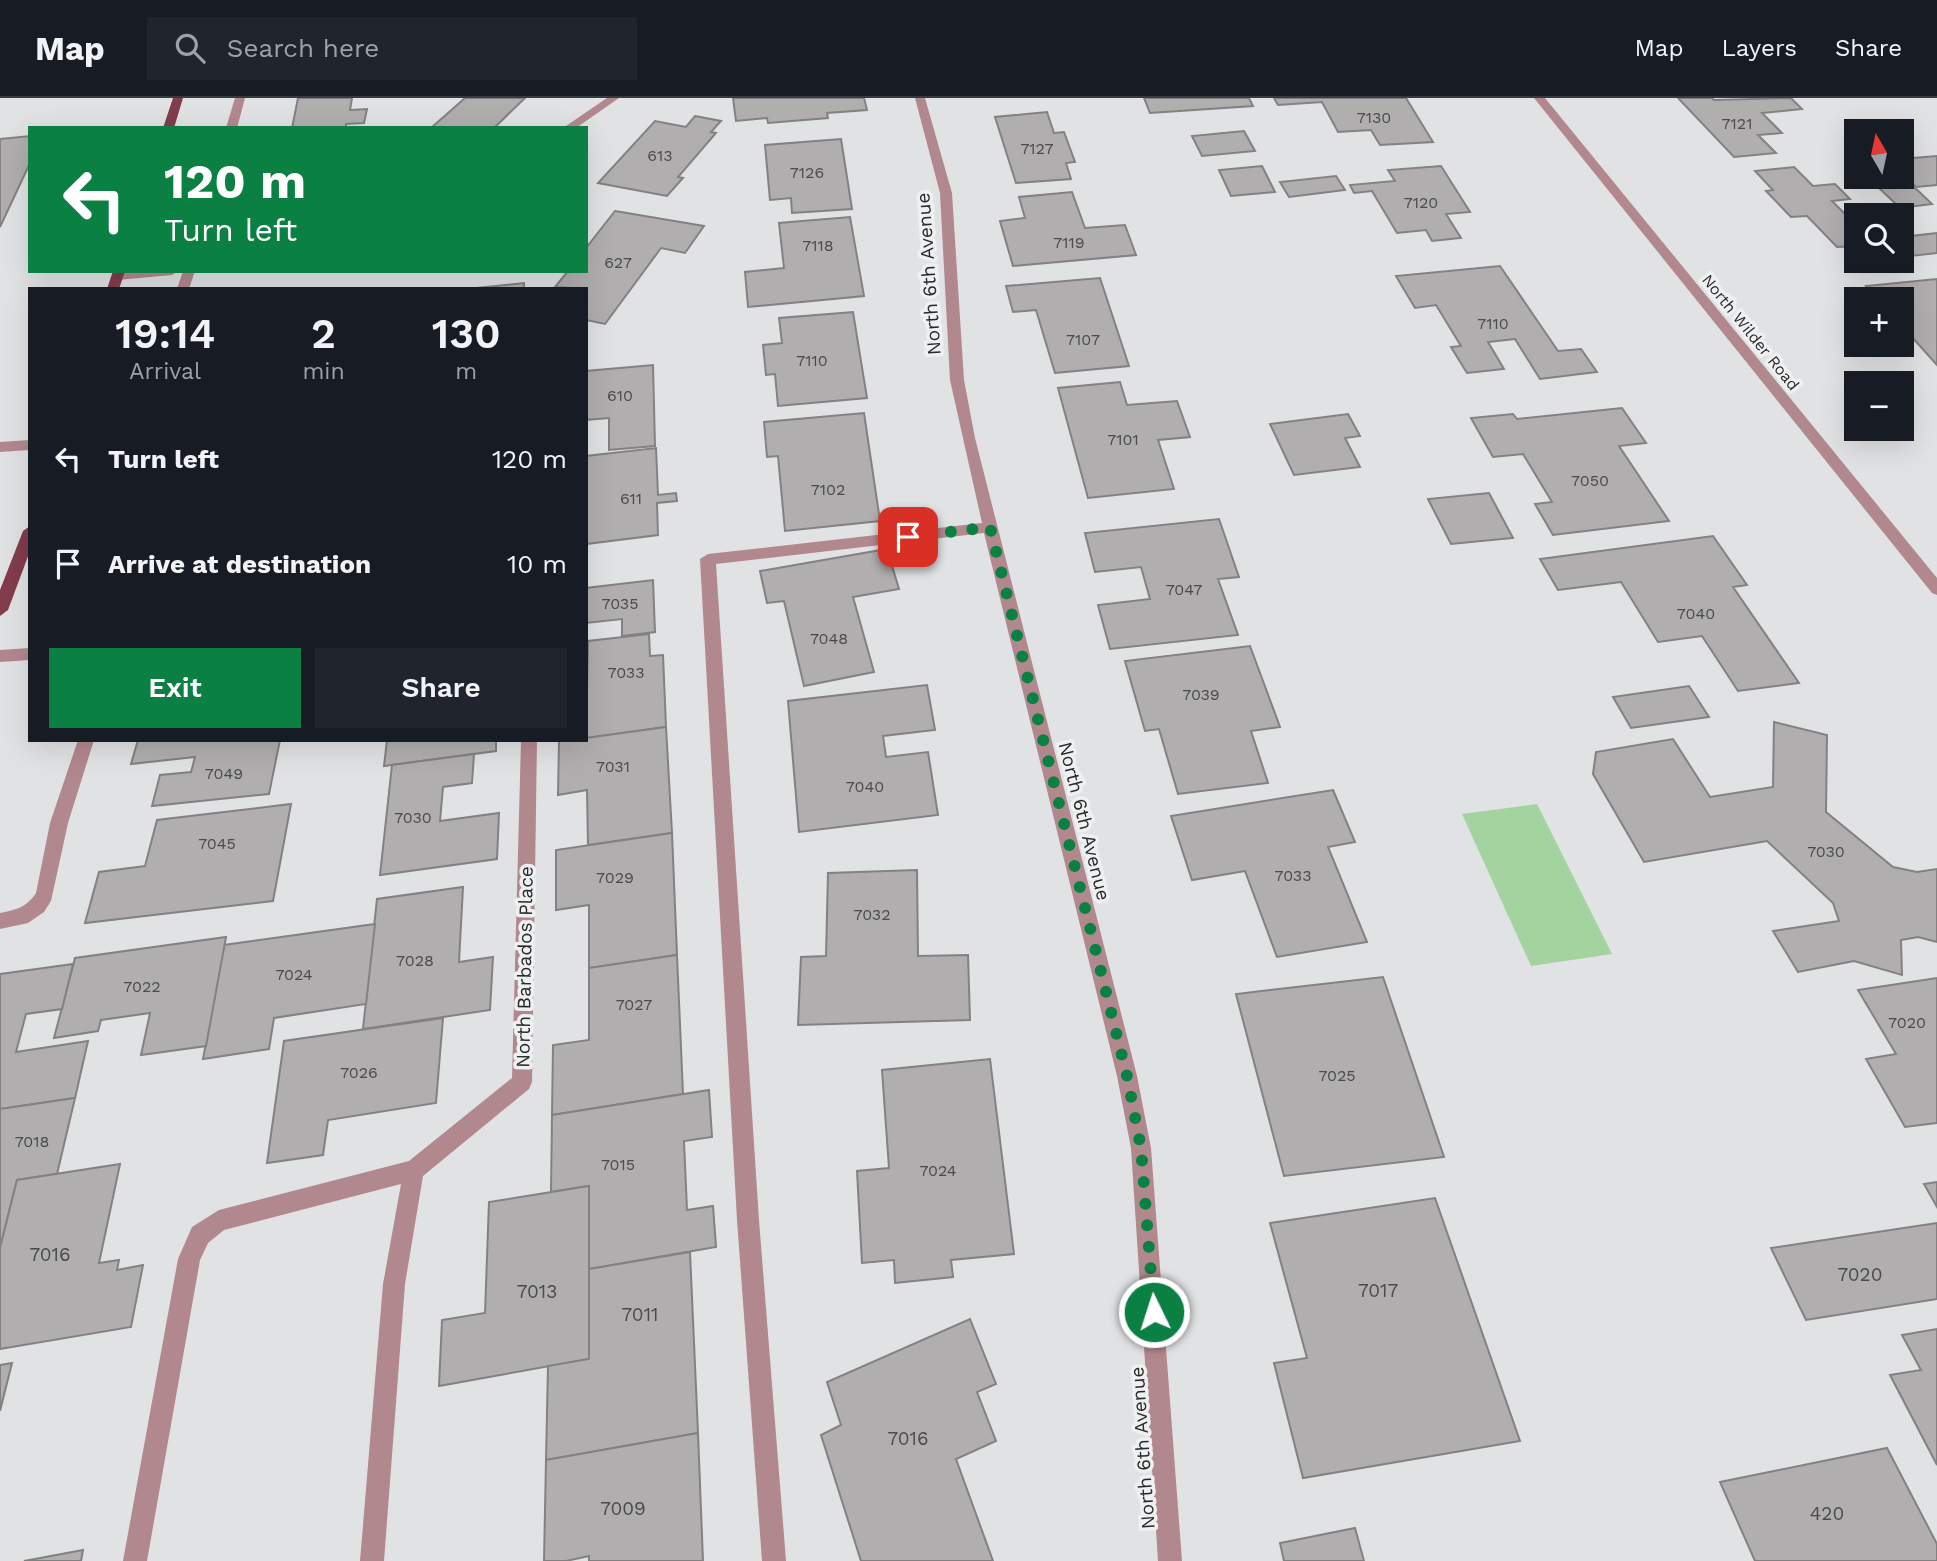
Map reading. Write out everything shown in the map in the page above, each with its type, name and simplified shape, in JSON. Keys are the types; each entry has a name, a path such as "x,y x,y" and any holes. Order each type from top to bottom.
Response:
{"main road":[{"path":"169,126 178,98"},
{"path":"0,610 28,536"}],"street":[{"path":"232,126 240,98"},
{"path":"571,126 614,98"},
{"name":"North 6th Avenue","path":"920,98 946,193 957,380 990,527 1127,1076 1141,1148 1170,1561"},
{"name":"North Wilder Road","path":"1539,98 1937,589"},
{"path":"117,279 158,273"},
{"path":"0,447 28,445"},
{"path":"774,1561 748,1220 708,559 990,527"},
{"path":"0,656 28,654"},
{"path":"0,921 22,916 38,906 45,895 59,823 85,742"},
{"name":"North Barbados Place","path":"414,1170 522,1082 529,742"},
{"path":"135,1561 189,1259 200,1234 219,1221 414,1170 394,1284 372,1561"}],"green space":[{"path":"1537,804 1612,954 1531,966 1462,814"}],"building":[{"path":"298,98 352,98 350,110 367,109 364,123 346,126 292,126"},
{"path":"465,98 525,98 496,126 433,126"},
{"path":"733,98 864,98 867,110 827,113 828,118 768,123 767,118 736,121"},
{"path":"1144,98 1249,98 1253,106 1150,113"},
{"path":"1274,98 1406,98 1433,142 1380,145 1371,130 1338,132 1322,102 1278,105"},
{"path":"1678,98 1791,98 1802,109 1762,113 1782,133 1758,135 1776,153 1734,157"},
{"path":"1047,112 1054,133 1064,132 1075,162 1066,163 1071,179 1016,183 995,117"},
{"path":"695,116 721,121 711,132 716,133 678,177 683,178 667,196 598,183 655,121 686,127"},
{"path":"1244,131 1255,151 1202,156 1192,136"},
{"path":"28,136 28,167 0,227 0,139"},
{"path":"841,139 852,209 792,213 791,198 770,200 765,145"},
{"path":"1937,156 1937,185 1914,185 1914,158"},
{"path":"1262,166 1275,192 1231,196 1219,170"},
{"path":"1441,166 1470,212 1446,214 1461,238 1432,241 1426,230 1397,233 1372,191 1354,193 1350,185 1395,181 1388,170"},
{"path":"1794,167 1813,186 1835,184 1850,199 1832,201 1844,213 1844,247 1837,247 1807,216 1791,217 1766,191 1773,190 1755,171"},
{"path":"1336,176 1345,190 1289,197 1280,182"},
{"path":"1914,187 1932,204 1914,206 1914,203 1895,203 1880,189 1914,189"},
{"path":"1072,192 1085,228 1125,225 1136,255 1013,266 1000,221 1025,218 1019,197"},
{"path":"615,211 704,226 685,253 661,248 605,324 588,320 588,287 555,287 566,273 588,273 588,245"},
{"path":"850,217 864,296 748,307 745,272 784,268 779,223"},
{"path":"1937,233 1937,253 1914,256 1914,236"},
{"path":"1500,266 1558,351 1581,349 1597,372 1540,379 1515,339 1488,342 1504,369 1467,373 1451,347 1461,346 1436,305 1415,308 1396,276"},
{"path":"1100,278 1129,366 1055,373 1036,310 1013,312 1006,286"},
{"path":"1937,279 1937,365 1914,339 1914,287 1866,286"},
{"path":"524,283 524,287 486,287"},
{"path":"853,312 867,398 778,406 775,374 766,375 763,345 782,343 779,318"},
{"path":"653,365 655,446 609,450 609,418 588,420 588,371"},
{"path":"1120,382 1127,405 1177,401 1190,437 1158,440 1174,489 1088,498 1058,388"},
{"path":"1622,408 1646,443 1619,446 1669,521 1553,535 1535,504 1552,502 1523,454 1493,457 1471,418 1513,414 1517,419"},
{"path":"864,413 880,521 785,531 778,456 767,457 764,422"},
{"path":"1348,414 1360,436 1345,438 1360,467 1294,475 1270,424"},
{"path":"656,448 658,495 676,493 677,501 657,503 658,535 588,544 588,456"},
{"path":"1489,493 1513,538 1451,544 1428,499"},
{"path":"1219,519 1239,577 1218,579 1238,635 1110,649 1098,605 1150,599 1141,567 1095,572 1085,533"},
{"path":"1713,536 1747,585 1733,587 1799,683 1738,691 1702,636 1658,642 1621,582 1558,590 1540,559"},
{"path":"887,549 899,589 853,597 874,672 804,686 784,601 767,603 760,571"},
{"path":"653,580 655,632 622,636 622,619 588,623 588,588"},
{"path":"649,634 650,656 663,655 666,727 588,738 588,641"},
{"path":"1250,646 1280,727 1251,731 1268,783 1178,794 1159,729 1145,731 1125,661"},
{"path":"927,685 935,730 883,736 886,757 928,752 938,815 799,832 788,701"},
{"path":"1689,686 1709,717 1631,728 1613,697"},
{"path":"1774,722 1827,735 1826,812 1893,867 1917,872 1937,869 1937,942 1918,937 1901,940 1902,975 1854,961 1798,972 1773,931 1839,921 1833,903 1767,841 1644,862 1593,774 1596,752 1673,739 1710,797 1773,787"},
{"path":"666,727 672,833 588,845 587,790 558,795 559,742 588,742 588,738"},
{"path":"137,742 280,742 269,794 152,806 160,775 191,772 195,757 131,764"},
{"path":"387,742 496,742 496,751 384,766"},
{"path":"474,754 472,783 443,787 440,821 499,813 497,859 380,875 392,765"},
{"path":"1333,790 1355,842 1328,847 1367,942 1277,957 1245,871 1192,880 1171,816"},
{"path":"291,804 273,901 85,923 99,872 145,866 157,820"},
{"path":"672,833 677,955 589,968 589,905 556,910 556,850"},
{"path":"917,870 918,956 968,955 970,1020 798,1025 801,957 826,956 828,873"},
{"path":"463,887 459,962 493,957 490,1010 363,1029 377,899"},
{"path":"375,924 366,1004 274,1018 269,1049 203,1059 224,945"},
{"path":"226,937 206,1046 141,1055 150,1013 101,1020 98,1031 54,1038 75,958"},
{"path":"677,955 683,1094 552,1115 553,1045 589,1040 589,968"},
{"path":"73,964 62,1009 26,1014 16,1052 88,1041 75,1098 0,1109 0,974"},
{"path":"1383,977 1444,1157 1284,1176 1236,994"},
{"path":"1937,978 1937,1123 1905,1127 1866,1059 1896,1054 1858,990"},
{"path":"443,1018 436,1103 328,1120 323,1155 267,1163 284,1041"},
{"path":"990,1059 1014,1254 951,1260 953,1277 895,1283 894,1260 862,1263 857,1171 889,1168 882,1070"},
{"path":"709,1090 712,1137 684,1141 687,1210 713,1206 716,1247 589,1269 589,1186 551,1192 552,1115"},
{"path":"75,1098 57,1174 17,1180 0,1248 0,1109"},
{"path":"120,1164 99,1263 119,1260 117,1270 143,1265 131,1327 0,1349 0,1248 17,1180"},
{"path":"1937,1182 1937,1207 1924,1184"},
{"path":"589,1186 589,1359 439,1386 442,1320 485,1313 489,1202"},
{"path":"1435,1198 1520,1441 1303,1478 1274,1363 1307,1358 1270,1223"},
{"path":"1937,1223 1937,1299 1806,1320 1771,1248"},
{"path":"690,1252 698,1433 546,1460 548,1366 589,1359 589,1269"},
{"path":"970,1319 996,1384 977,1392 996,1441 956,1459 993,1561 861,1561 821,1435 841,1425 827,1382"},
{"path":"1937,1329 1937,1465 1890,1375 1921,1370 1902,1335"},
{"path":"12,1363 0,1411 0,1365"},
{"path":"698,1433 703,1561 589,1561 589,1556 566,1561 544,1561 546,1460"},
{"path":"1887,1448 1937,1544 1937,1561 1755,1561 1720,1482"},
{"path":"1355,1528 1364,1561 1284,1561 1280,1543"},
{"path":"83,1550 81,1561 24,1561"}],"route":[{"path":"908,537 990,527 1127,1076 1141,1148 1154,1312"}]}
